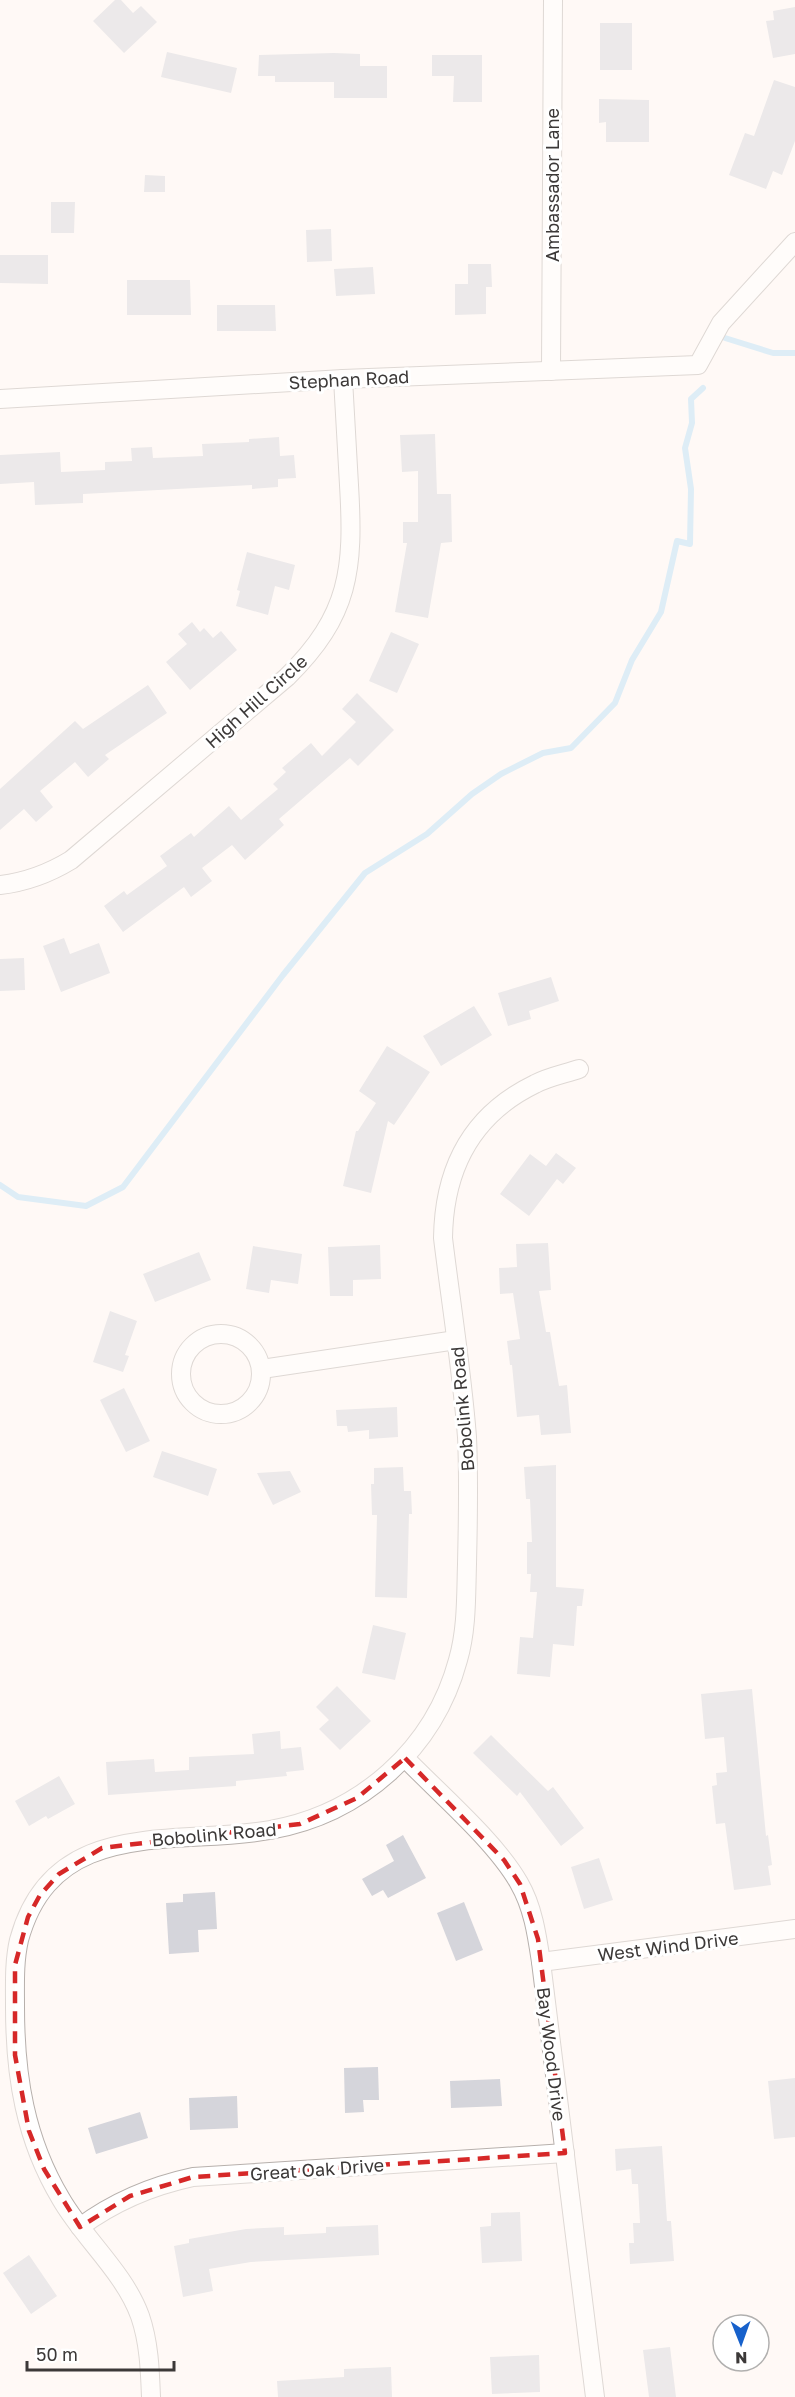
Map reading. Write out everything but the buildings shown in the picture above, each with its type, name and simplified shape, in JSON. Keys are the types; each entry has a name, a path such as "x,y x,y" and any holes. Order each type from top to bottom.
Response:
{"street":[{"name":"Ambassador Lane","path":"551,371 553,0"},
{"name":"Stephan Road","path":"0,399 343,379 698,365 721,323 795,242"},
{"name":"High Hill Circle","path":"0,885 26,881 50,873 71,860 287,677 307,657 327,630 340,602 349,572 352,541 343,379"},
{"name":"Bobolink Road","path":"152,2397 147,2341 139,2314 126,2288 80,2227 44,2169 29,2131 20,2095 15,2055 15,1965 25,1925 40,1895 59,1874 80,1859 102,1848 127,1842 267,1831 327,1814 357,1798 384,1778 405,1758 430,1724 446,1695 459,1659 465,1625 469,1495 467,1435 443,1238 443,1210 448,1183 471,1136 489,1116 510,1098 536,1083 579,1069"},
{"path":"225,1333 249,1344 258,1355 262,1369 261,1382 256,1394 237,1411 224,1414 211,1413 194,1404 183,1388 180,1375 182,1362 188,1349 211,1334 225,1333"},
{"path":"262,1369 456,1340"},
{"name":"Bay Wood Drive","path":"405,1758 504,1860 520,1884 532,1913 541,1962 595,2397"},
{"name":"West Wind Drive","path":"541,1962 795,1929"},
{"name":"Great Oak Drive","path":"80,2227 130,2196 165,2183 194,2177 565,2153"}],"highlighted area":[{"path":"405,1758 504,1860 520,1884 538,1939 565,2153 193,2177 130,2196 80,2227 44,2169 29,2131 15,2055 15,1965 28,1917 40,1895 59,1874 102,1848 300,1824 357,1798"}],"waterway":[{"path":"725,338 773,353 795,353"},
{"path":"0,1185 18,1197 86,1206 123,1187 283,975 365,873 427,834 472,794 501,774 543,753 571,748 615,703 632,660 661,612 677,541 690,544 691,489 685,448 692,423 691,399 703,388"}]}
